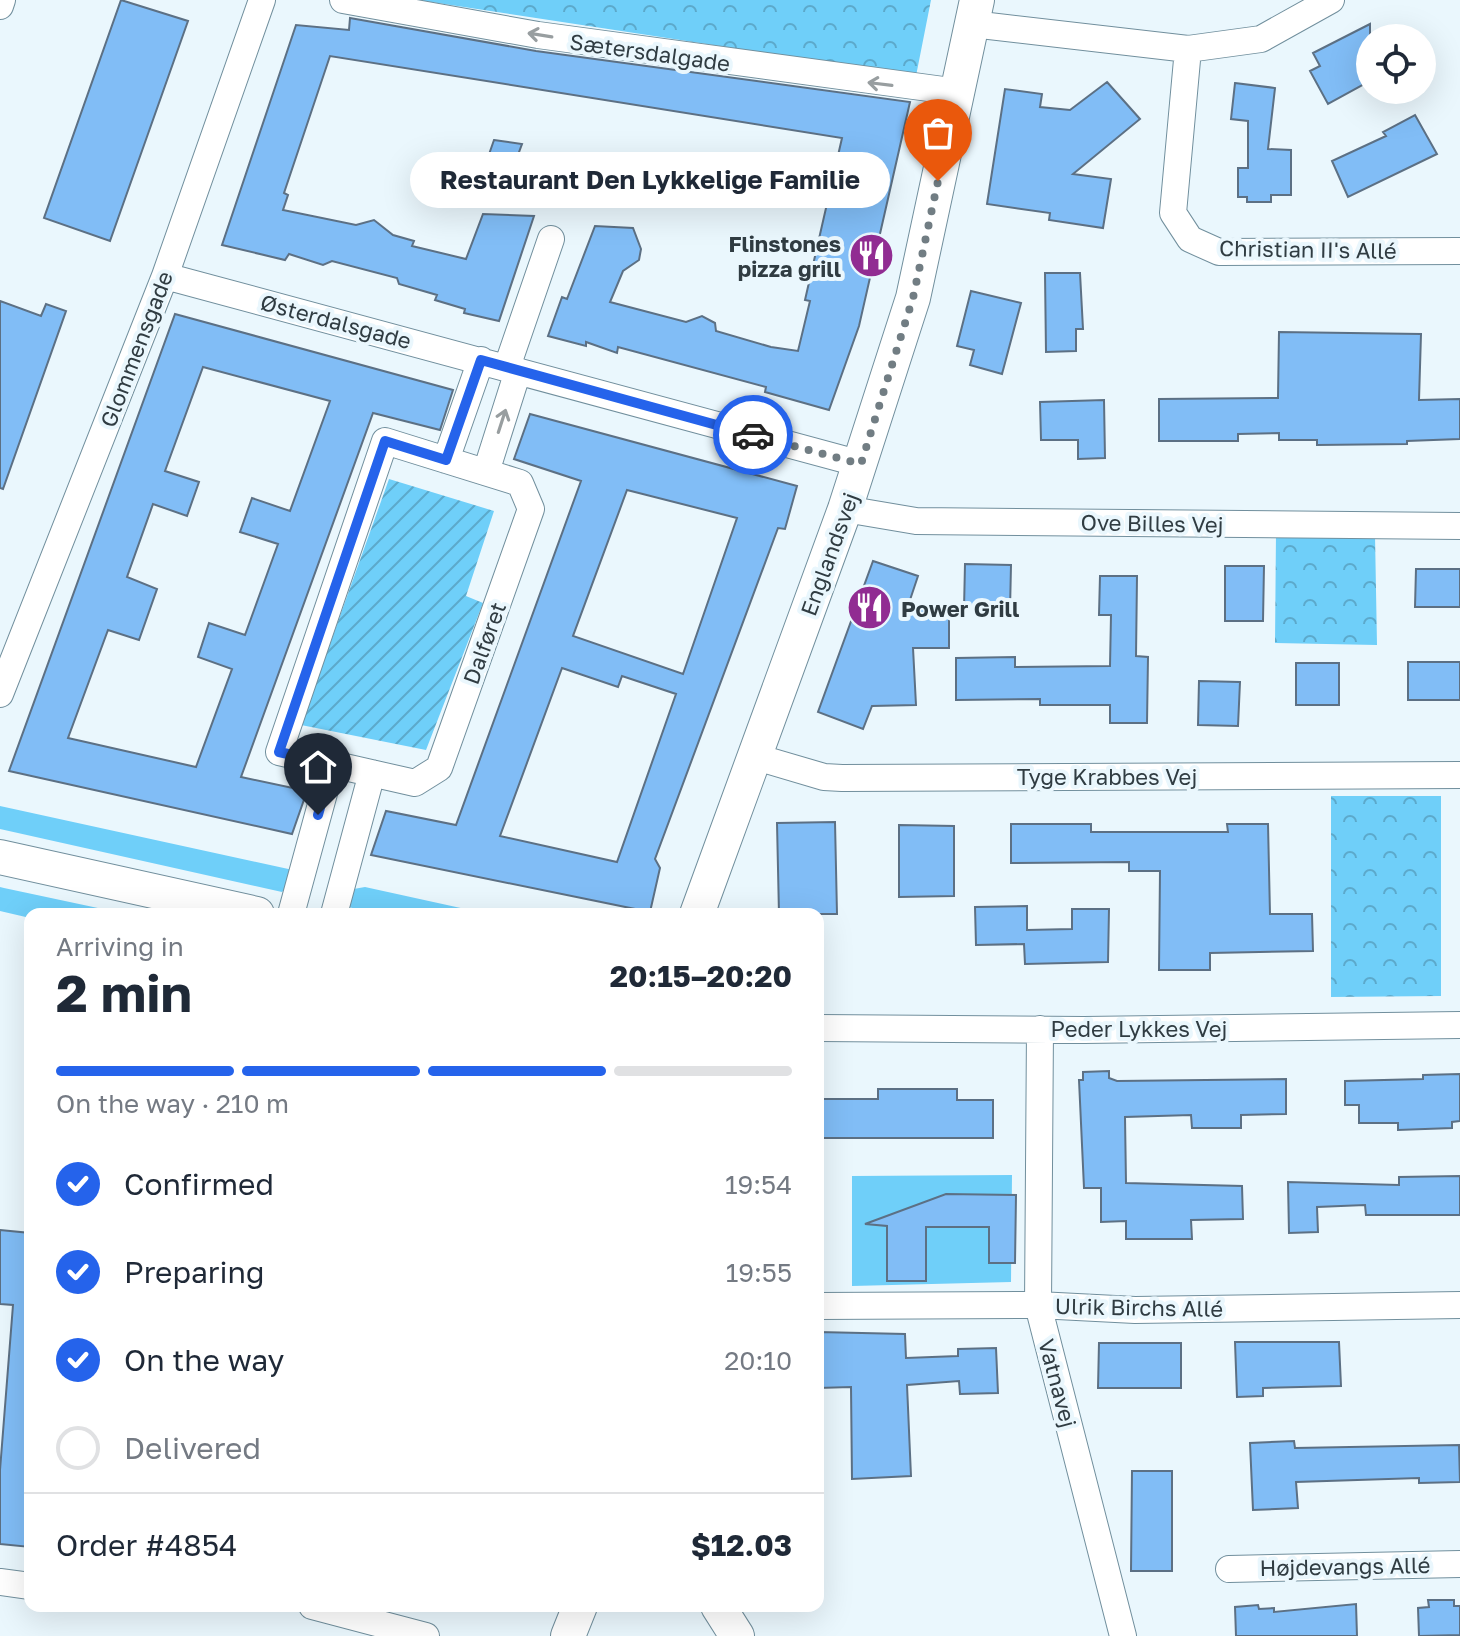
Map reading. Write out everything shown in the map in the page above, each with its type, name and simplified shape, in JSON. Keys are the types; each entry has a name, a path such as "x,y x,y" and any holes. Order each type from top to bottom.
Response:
{"street":[{"path":"0,6 2,0"},
{"name":"Glommensgade","path":"0,694 165,276 262,0"},
{"name":"Sætersdalgade","path":"343,0 553,38 958,92"},
{"path":"974,12 1188,49 1261,39 1331,0"},
{"name":"Englandsvej","path":"699,908 861,464 913,298 974,12"},
{"name":"Christian II's Allé","path":"1188,49 1173,213 1190,239 1219,252 1460,251"},
{"path":"1433,250 1460,234"},
{"path":"486,472 551,239"},
{"name":"Østerdalsgade","path":"165,276 861,464"},
{"path":"446,460 481,360"},
{"name":"Dalføret","path":"385,441 486,472 520,483 531,509 439,768 415,783 279,752 385,441"},
{"name":"Ove Billes Vej","path":"845,509 916,521 1460,526"},
{"name":"Tyge Krabbes Vej","path":"756,757 824,777 842,778 1460,775"},
{"path":"293,908 332,764"},
{"path":"336,908 372,773"},
{"path":"0,857 230,908"},
{"name":"Peder Lykkes Vej","path":"824,1028 1460,1025"},
{"name":"Vatnavej","path":"1040,1029 1038,1305 1123,1636"},
{"name":"Ulrik Birchs Allé","path":"824,1306 1038,1305 1135,1310 1460,1305"},
{"name":"Højdevangs Allé","path":"1229,1569 1460,1564"},
{"path":"0,1582 24,1585"},
{"path":"335,1612 426,1636"},
{"path":"568,1636 578,1612"},
{"path":"722,1612 737,1636"}],"green space":[{"path":"418,0 931,0 916,76"},
{"path":"389,479 494,511 466,596 483,603 426,750 301,725"},
{"path":"1276,532 1375,535 1377,645 1275,643"},
{"path":"1331,796 1441,796 1441,996 1331,997"},
{"path":"0,806 293,870 290,883 282,892 0,829"},
{"path":"0,887 98,908 24,908 24,917 0,911"},
{"path":"365,887 461,908 352,908 348,907 348,890"},
{"path":"1012,1175 1011,1282 852,1286 852,1176"}],"building":[{"path":"121,0 188,21 110,241 44,218"},
{"path":"350,18 536,51 910,102 859,326 829,410 765,392 766,387 618,347 617,353 586,342 586,346 548,336 562,297 567,299 595,226 633,228 641,249 639,260 623,271 610,302 686,322 702,316 715,323 716,331 771,347 798,351 810,301 805,300 842,138 330,56 284,193 288,195 283,210 356,225 374,220 393,235 414,241 412,246 466,259 483,214 534,216 499,321 464,313 465,309 435,300 437,295 399,284 397,278 332,261 323,265 289,254 285,260 222,245 296,25 349,30"},
{"path":"1356,31 1356,89 1328,104 1310,71 1320,66 1313,53"},
{"path":"1107,82 1140,119 1073,174 1111,179 1103,228 1049,220 1050,213 987,204 1005,89 1042,94 1040,107 1070,110"},
{"path":"1235,83 1275,88 1268,149 1291,150 1291,195 1271,195 1271,202 1247,202 1247,197 1238,197 1238,168 1248,168 1248,121 1231,119"},
{"path":"1415,115 1437,154 1348,197 1332,161 1386,136 1383,132"},
{"path":"494,140 522,144 499,206 472,203"},
{"path":"600,155 690,168 686,196 597,184"},
{"path":"1045,273 1080,273 1083,329 1076,329 1076,351 1046,352"},
{"path":"971,291 1021,303 1002,374 970,365 974,350 957,346"},
{"path":"0,301 41,316 46,304 66,311 3,489 0,488"},
{"path":"175,314 453,390 440,430 373,413 241,777 307,791 292,834 9,771","holes":["203,367 330,401 290,511 252,498 240,532 278,544 245,635 209,623 198,657 232,669 196,767 68,738 108,630 139,640 157,589 127,577 153,504 187,516 199,482 165,471"]},
{"path":"1279,332 1421,334 1419,400 1460,399 1460,439 1407,441 1407,444 1317,445 1317,440 1279,440 1279,433 1238,434 1238,441 1159,441 1159,399 1278,398"},
{"path":"1104,400 1105,458 1078,459 1078,440 1041,440 1040,402"},
{"path":"530,414 797,486 785,529 778,528 655,859 660,868 651,908 630,908 371,855 386,811 456,825 581,481 514,459","holes":["627,490 737,518 683,674 573,636","562,668 618,687 622,676 676,694 617,862 500,836"]},
{"path":"873,561 918,576 907,609 949,609 949,648 913,648 916,705 872,706 863,729 818,712"},
{"path":"965,564 1011,565 1010,610 964,609"},
{"path":"1225,566 1264,566 1263,621 1225,621"},
{"path":"1416,569 1460,569 1460,607 1415,607"},
{"path":"1100,576 1137,576 1136,656 1148,657 1147,723 1110,723 1110,705 1040,705 1040,699 956,700 956,658 1015,657 1015,667 1110,666 1111,615 1099,615"},
{"path":"1408,662 1460,662 1460,700 1408,700"},
{"path":"1296,663 1339,663 1339,705 1296,705"},
{"path":"1199,681 1240,682 1238,726 1198,725"},
{"path":"835,822 837,914 824,914 824,908 779,908 777,823"},
{"path":"1011,824 1091,824 1091,832 1228,832 1227,824 1268,824 1270,914 1312,914 1313,951 1210,953 1210,970 1159,970 1160,871 1129,871 1129,862 1011,863"},
{"path":"899,825 954,826 954,896 899,897"},
{"path":"1027,906 1027,930 1072,929 1072,909 1109,909 1108,962 1025,964 1024,944 976,945 975,907"},
{"path":"1109,1071 1109,1078 1117,1081 1286,1079 1286,1114 1241,1115 1241,1128 1192,1128 1191,1115 1125,1117 1126,1183 1242,1186 1243,1219 1191,1220 1192,1239 1126,1239 1126,1221 1101,1222 1101,1188 1084,1188 1079,1080 1083,1080 1083,1072"},
{"path":"1460,1074 1460,1121 1452,1122 1452,1128 1398,1130 1398,1123 1359,1123 1359,1105 1345,1105 1345,1081 1423,1079 1423,1075"},
{"path":"878,1089 957,1089 957,1100 993,1100 993,1138 824,1138 824,1099 878,1099"},
{"path":"1460,1176 1460,1215 1366,1215 1365,1205 1317,1207 1318,1232 1289,1233 1288,1182 1399,1185 1399,1177"},
{"path":"946,1194 1016,1195 1015,1263 989,1263 989,1227 926,1227 926,1281 887,1281 887,1226 865,1224"},
{"path":"0,1230 24,1232 24,1546 0,1544 0,1470 13,1305 0,1304"},
{"path":"824,1332 905,1334 906,1358 958,1356 958,1349 996,1348 998,1393 960,1394 959,1381 907,1385 911,1476 852,1479 851,1387 824,1388"},
{"path":"1235,1342 1339,1342 1341,1386 1263,1388 1263,1396 1237,1397"},
{"path":"1099,1343 1181,1343 1181,1388 1098,1388"},
{"path":"1294,1441 1295,1448 1459,1445 1460,1482 1419,1483 1419,1478 1296,1482 1298,1508 1253,1510 1250,1443"},
{"path":"1132,1471 1172,1471 1172,1571 1131,1571"},
{"path":"1428,1600 1454,1600 1454,1606 1460,1606 1460,1635 1419,1636 1418,1608 1429,1607"},
{"path":"1356,1604 1357,1636 1236,1636 1235,1607 1258,1605 1259,1609 1274,1608 1274,1612"}],"way so far":[{"path":"753,435 861,464 913,298 938,181"}],"place":[{"name":"Restaurant Den Lykkelige Familie","path":"938,181"},
{"name":"Flinstones pizza grill","path":"872,256"},
{"name":"Power Grill","path":"870,608"}],"route":[{"path":"318,815 332,764 279,752 385,441 446,460 481,360 753,435"}]}
